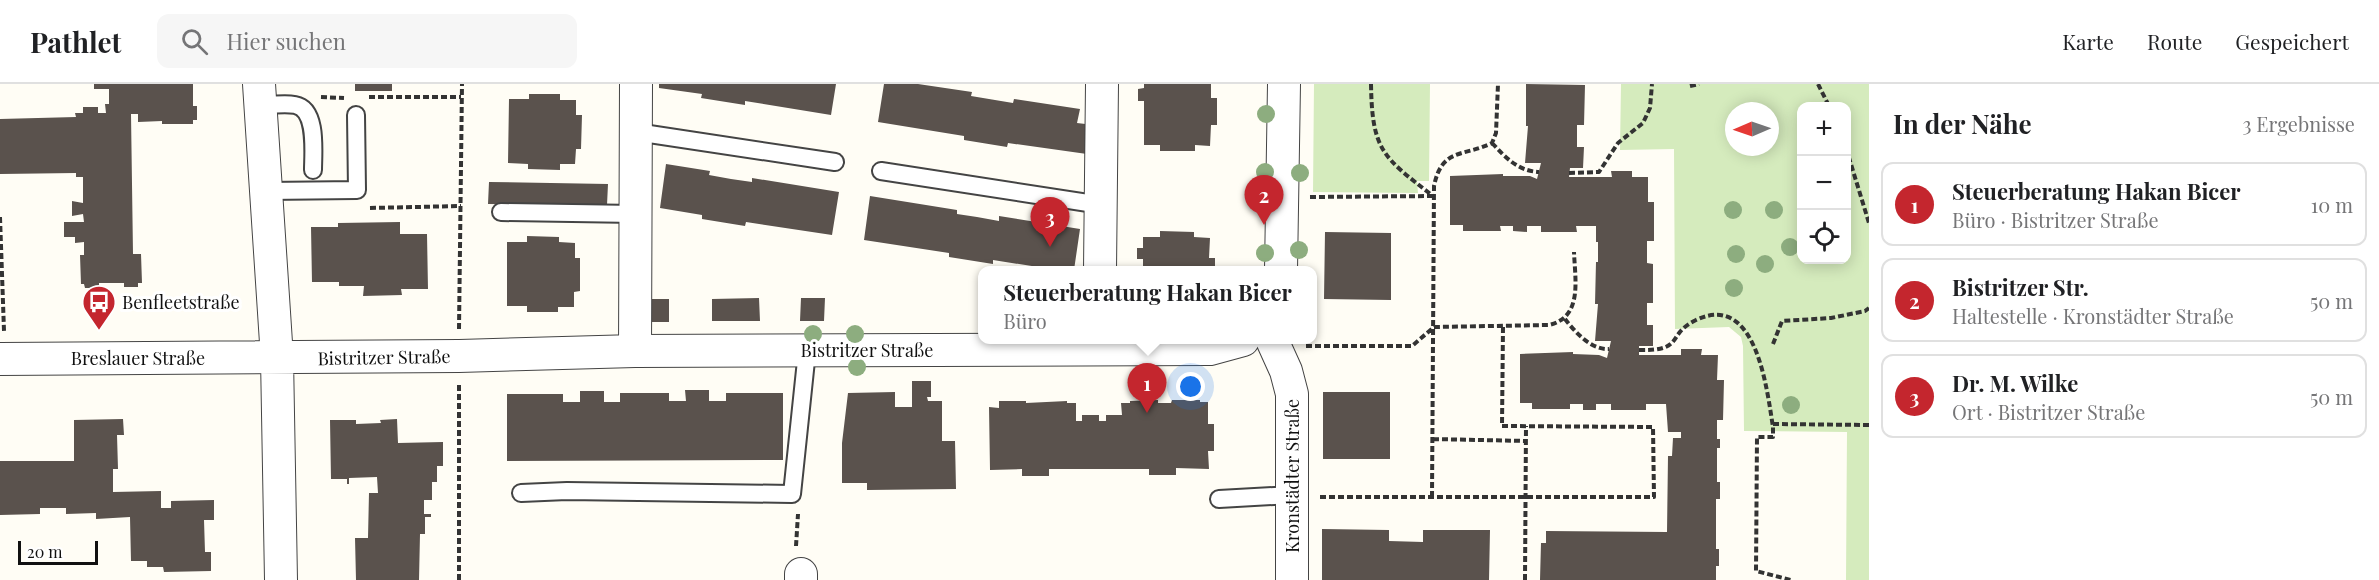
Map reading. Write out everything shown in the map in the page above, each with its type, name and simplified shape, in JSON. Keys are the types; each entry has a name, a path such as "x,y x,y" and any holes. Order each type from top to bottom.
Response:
{"street":[{"path":"635,351 636,84"},
{"path":"1100,266 1102,84"},
{"path":"1281,266 1284,84"},
{"path":"260,95 277,358 281,580"},
{"name":"Bistritzer Straße","path":"277,358 635,351 807,351 1099,344 1210,349 1226,344"},
{"name":"Kronstädter Straße","path":"1274,344 1286,371 1292,394 1292,580"},
{"name":"Breslauer Straße","path":"2,359 277,358"}],"lane":[{"path":"260,95 297,105 305,111 310,119 312,132 313,170"},
{"path":"266,191 357,190 356,115"},
{"path":"636,132 835,162"},
{"path":"881,171 1101,205"},
{"path":"501,212 636,214"},
{"path":"521,493 567,491 792,494 807,351"},
{"path":"1219,499 1292,496"}],"path":[{"path":"459,580 462,84"},
{"path":"1371,84 1371,110 1380,146 1396,167 1434,196"},
{"path":"1492,143 1496,133 1498,84"},
{"path":"1569,173 1599,172 1617,144 1643,123 1650,108 1652,84"},
{"path":"1690,86 1699,84"},
{"path":"1818,84 1827,102"},
{"path":"1432,497 1436,175 1449,157 1492,143"},
{"path":"1492,143 1512,164 1531,171 1539,171"},
{"path":"1848,156 1869,223"},
{"path":"1282,197 1434,196"},
{"path":"0,217 2,359"},
{"path":"1317,344 1412,346 1434,327 1559,323 1572,310 1575,300 1574,252"},
{"path":"1773,344 1782,321 1831,318 1865,311 1869,308"},
{"path":"1639,350 1664,349 1672,345 1680,333 1695,321 1707,317 1722,316 1734,320 1743,328 1762,366 1773,424 1773,437 1757,437 1756,572 1791,580"},
{"path":"1564,318 1587,341 1600,350 1609,350"},
{"path":"1292,496 1654,497 1653,426 1502,426 1503,326"},
{"path":"1773,424 1869,425"},
{"path":"1525,580 1526,426"},
{"path":"1433,440 1526,441"},
{"path":"792,494 798,507 795,561 801,577"}],"green space":[{"path":"1314,84 1430,84 1429,181 1417,181 1418,193 1313,192"},
{"path":"1621,84 1869,84 1869,580 1846,580 1847,432 1744,431 1741,337 1729,327 1675,329 1674,149 1620,150"}],"building":[{"path":"94,84 193,84 193,106 197,106 197,120 193,120 193,124 162,124 162,121 138,122 138,114 131,114 133,254 141,254 142,283 138,283 138,287 124,287 124,283 99,283 99,288 85,288 84,284 81,284 80,255 84,255 84,242 75,243 75,237 64,237 64,222 84,222 83,214 72,216 72,201 83,203 83,177 76,177 76,173 0,174 0,119 76,117 75,113 83,113 83,107 98,107 98,113 106,113 105,104 109,104 109,89 94,89"},
{"path":"355,84 392,84 392,91 355,91"},
{"path":"659,84 836,84 831,115 745,101 745,105 701,98 702,94 659,88"},
{"path":"884,84 918,84 972,92 971,96 1013,103 1014,99 1080,109 1077,123 1094,125 1094,155 1008,143 1007,147 964,140 964,136 878,122"},
{"path":"1144,84 1211,84 1211,98 1217,98 1217,125 1211,125 1210,146 1195,145 1195,151 1160,151 1160,145 1144,145 1144,101 1138,101 1138,89 1144,88"},
{"path":"1526,84 1585,85 1584,125 1577,125 1577,147 1584,147 1583,168 1570,168 1569,177 1612,177 1611,171 1632,171 1632,177 1648,177 1648,202 1654,202 1654,241 1647,241 1647,263 1653,264 1653,303 1647,303 1647,325 1653,325 1653,346 1639,346 1639,355 1681,355 1681,349 1702,349 1701,355 1718,355 1717,380 1724,380 1723,420 1717,420 1717,439 1720,439 1720,448 1717,448 1717,482 1720,482 1720,499 1716,499 1716,549 1719,549 1719,566 1716,566 1716,580 1540,580 1541,543 1546,543 1546,531 1667,532 1668,456 1672,456 1673,438 1681,438 1681,432 1668,432 1666,404 1646,404 1646,410 1611,410 1611,404 1596,404 1596,410 1583,410 1583,404 1570,404 1570,409 1532,409 1532,403 1520,403 1520,354 1573,352 1573,354 1599,355 1607,358 1611,341 1595,341 1598,304 1595,304 1596,262 1598,262 1596,226 1576,226 1577,232 1541,232 1541,226 1527,226 1527,232 1513,231 1513,226 1500,226 1501,231 1463,231 1463,225 1450,225 1450,176 1503,174 1503,176 1530,176 1537,179 1541,163 1525,163 1528,126 1526,126"},
{"path":"529,94 560,94 560,100 576,100 576,115 582,115 581,149 576,149 575,164 560,164 560,170 528,169 528,164 508,163 509,99 529,99"},
{"path":"666,164 710,171 709,175 731,179 752,182 752,178 839,192 832,235 746,222 745,226 702,219 702,215 660,208"},
{"path":"489,182 608,184 607,205 488,204"},
{"path":"870,196 957,210 957,214 999,221 999,216 1080,229 1075,266 1031,266 993,260 993,264 949,257 949,253 864,240"},
{"path":"400,222 400,234 427,234 428,289 401,289 402,295 363,296 364,286 339,286 339,282 312,282 311,227 338,227 338,223"},
{"path":"1160,231 1194,232 1194,237 1210,238 1209,258 1215,258 1215,266 1143,266 1143,259 1137,259 1137,248 1143,248 1143,237 1160,237"},
{"path":"1325,232 1391,233 1391,300 1324,299"},
{"path":"527,236 559,237 559,242 575,243 575,258 580,258 580,291 574,292 574,307 558,307 558,312 527,312 527,306 507,306 507,242 527,242"},
{"path":"759,298 760,321 712,321 712,299"},
{"path":"801,298 825,298 824,321 800,321"},
{"path":"646,299 669,299 669,322 645,322"},
{"path":"912,381 931,381 931,397 927,397 928,401 942,401 942,441 955,441 956,489 867,490 867,483 842,483 842,443 848,393 895,392 895,407 912,407"},
{"path":"685,390 709,390 709,401 726,401 726,393 783,393 783,460 507,461 507,394 563,394 563,402 580,402 580,391 604,391 604,402 620,402 620,393 669,393 669,401 686,401"},
{"path":"1323,392 1390,392 1390,459 1323,459"},
{"path":"1158,400 1158,403 1171,403 1172,400 1208,402 1208,424 1214,424 1214,451 1208,451 1209,469 1176,468 1176,475 1149,475 1149,469 1049,469 1049,476 1022,476 1022,469 990,470 989,407 999,408 999,401 1026,401 1026,403 1067,401 1067,403 1076,403 1076,421 1082,421 1082,415 1099,415 1099,421 1106,421 1106,415 1122,415 1121,403"},
{"path":"123,419 124,435 117,435 118,469 113,469 113,492 161,491 161,508 171,508 171,501 214,500 214,520 204,520 205,552 211,552 211,571 164,572 163,567 147,567 147,561 131,561 130,517 96,519 96,513 66,514 66,508 40,508 40,514 0,515 0,461 74,461 74,420"},
{"path":"397,419 398,443 443,442 443,466 437,466 437,482 432,482 432,500 424,500 424,514 431,514 431,517 425,517 425,534 420,534 419,580 356,580 355,538 368,538 369,493 378,493 377,477 349,478 349,484 347,484 347,479 331,479 330,420 356,420 356,424 381,423 380,420"},
{"path":"1322,529 1389,530 1389,541 1423,542 1423,530 1490,530 1489,580 1322,580"}],"place":[{"name":"Bistritzer Str.","path":"1264,225"},
{"name":"Dr. M. Wilke","path":"1050,247"},
{"name":"Benfleetstraße","path":"99,331"},
{"name":"Steuerberatung Hakan Bicer","path":"1147,413"}]}
